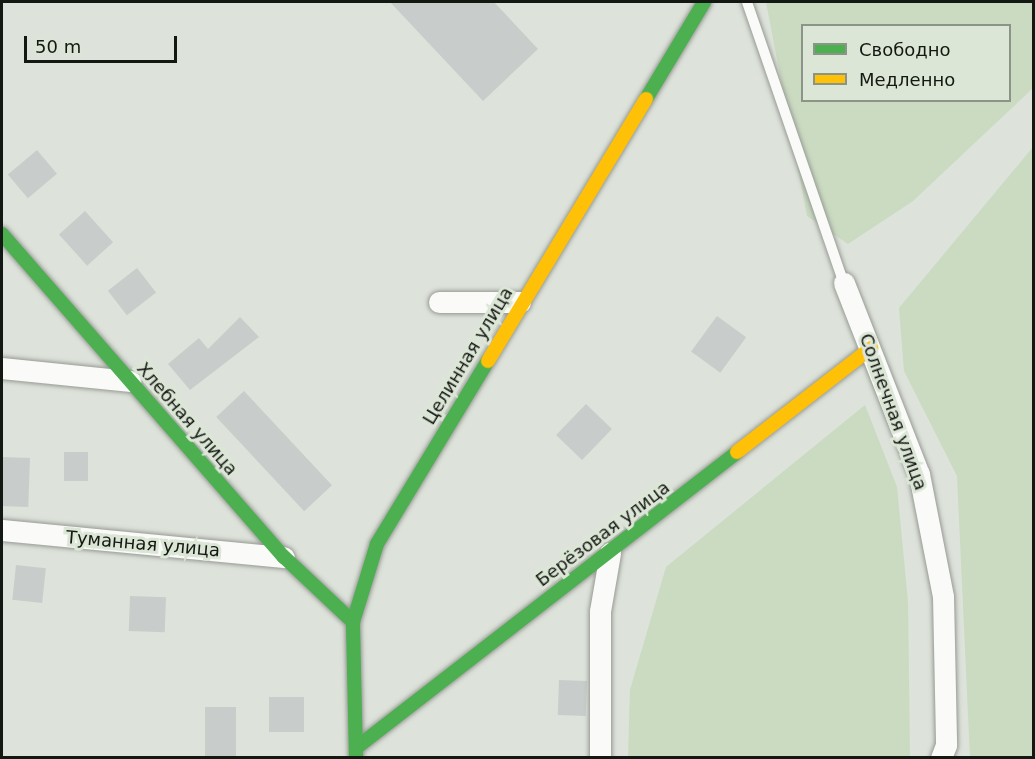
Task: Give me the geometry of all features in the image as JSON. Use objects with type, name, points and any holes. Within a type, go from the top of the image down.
[{"type":"street","name":"Целинная улица","points":[[356,753],[353,622],[376,544],[520,302],[704,2]]},
{"type":"street","name":"Хлебная улица","points":[[2,234],[284,557],[353,622]]},
{"type":"street","name":"Солнечная улица","points":[[844,283],[919,474],[943,596],[947,753]]},
{"type":"street","points":[[439,303],[520,302]]},
{"type":"street","name":"Берёзовая улица","points":[[356,753],[871,348]]},
{"type":"street","points":[[2,368],[130,381]]},
{"type":"street","name":"Туманная улица","points":[[2,530],[284,557]]},
{"type":"street","points":[[600,758],[600,611],[610,553]]},
{"type":"lane","points":[[747,2],[844,283]]},
{"type":"green space","points":[[766,2],[1033,2],[1033,88],[913,201],[848,244],[807,216]]},
{"type":"green space","points":[[1033,147],[1033,757],[970,757],[957,476],[904,371],[899,308]]},
{"type":"green space","points":[[865,405],[897,487],[908,602],[910,757],[628,757],[630,690],[666,567]]},
{"type":"building","points":[[390,2],[494,2],[538,49],[483,101]]},
{"type":"building","points":[[37,150],[57,174],[28,198],[8,174]]},
{"type":"building","points":[[85,211],[113,242],[87,266],[59,234]]},
{"type":"building","points":[[137,268],[156,292],[127,315],[108,291]]},
{"type":"building","points":[[717,316],[746,337],[720,373],[691,352]]},
{"type":"building","points":[[240,317],[259,337],[190,390],[168,364],[199,338],[208,349]]},
{"type":"building","points":[[244,391],[332,485],[304,511],[216,417]]},
{"type":"building","points":[[586,404],[612,429],[582,460],[556,435]]},
{"type":"building","points":[[64,452],[88,452],[88,481],[64,481]]},
{"type":"building","points":[[2,457],[30,458],[28,507],[2,506]]},
{"type":"building","points":[[16,565],[46,568],[42,603],[12,600]]},
{"type":"building","points":[[130,596],[166,597],[165,632],[129,631]]},
{"type":"building","points":[[559,680],[587,681],[586,716],[558,715]]},
{"type":"building","points":[[269,697],[304,697],[304,732],[269,732]]},
{"type":"building","points":[[205,707],[236,707],[236,758],[205,758]]},
{"type":"traffic: fast","points":[[646,99],[704,2]]},
{"type":"traffic: fast","points":[[2,234],[284,557],[353,622]]},
{"type":"traffic: fast","points":[[356,758],[353,622],[377,544],[488,361]]},
{"type":"traffic: fast","points":[[356,748],[737,452]]},
{"type":"traffic: slow","points":[[488,361],[646,99]]},
{"type":"traffic: slow","points":[[737,452],[871,348]]}]
